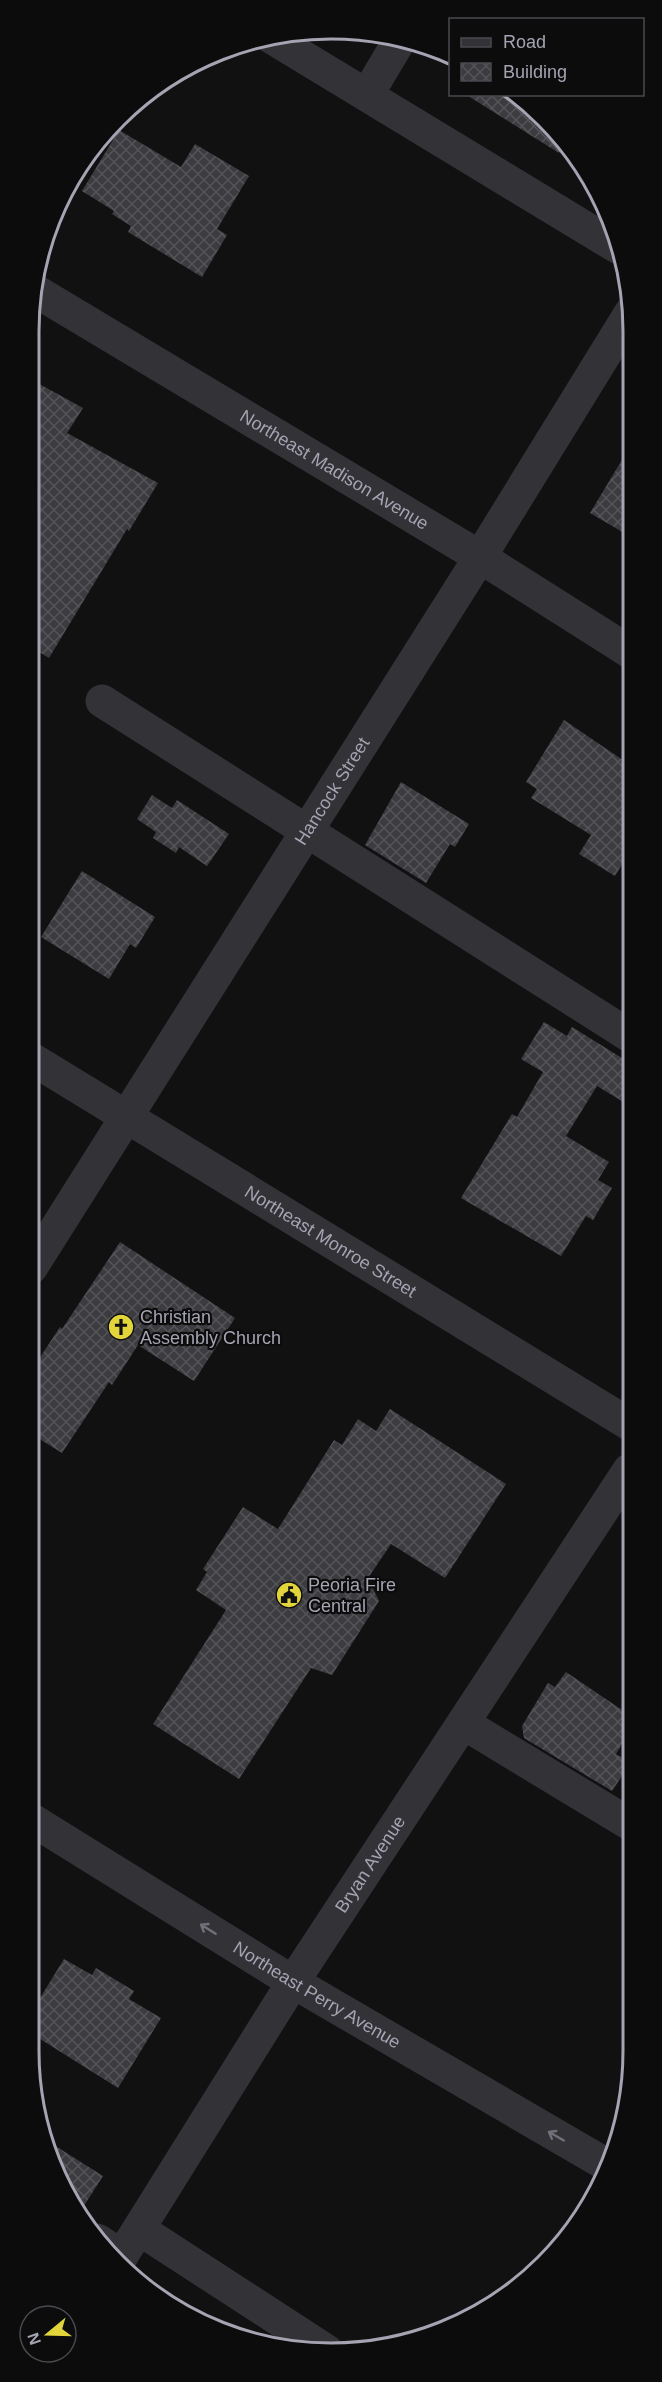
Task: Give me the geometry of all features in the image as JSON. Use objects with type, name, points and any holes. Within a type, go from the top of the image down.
[{"type":"street","points":[[281,44],[610,242]]},
{"type":"street","points":[[367,95],[396,47]]},
{"type":"street","name":"Northeast Madison Avenue","points":[[41,294],[480,557],[623,648]]},
{"type":"street","name":"Hancock Street","points":[[39,1255],[480,557],[623,325]]},
{"type":"street","points":[[102,701],[623,1032]]},
{"type":"street","name":"Northeast Monroe Street","points":[[39,1063],[623,1420]]},
{"type":"street","name":"Bryan Avenue","points":[[119,2247],[623,1479]]},
{"type":"street","points":[[463,1723],[623,1820]]},
{"type":"street","name":"Northeast Perry Avenue","points":[[39,1824],[293,1982],[601,2162]]},
{"type":"street","points":[[119,2247],[309,2342]]},
{"type":"building","points":[[468,96],[505,96],[524,111],[551,138],[561,150],[559,153]]},
{"type":"building","points":[[119,130],[181,167],[195,144],[249,176],[217,229],[227,235],[202,277],[128,232],[131,226],[112,214],[114,211],[82,191]]},
{"type":"building","points":[[39,384],[83,408],[67,433],[158,483],[129,531],[127,529],[49,658],[39,652]]},
{"type":"building","points":[[623,458],[623,532],[590,513]]},
{"type":"building","points":[[564,720],[623,760],[623,863],[615,876],[579,854],[591,835],[531,798],[537,789],[526,782]]},
{"type":"building","points":[[401,782],[469,824],[455,847],[450,844],[426,883],[365,845]]},
{"type":"building","points":[[152,795],[172,808],[177,800],[229,834],[207,866],[179,847],[176,853],[153,838],[156,832],[137,819]]},
{"type":"building","points":[[82,871],[155,917],[136,948],[130,944],[109,979],[41,937]]},
{"type":"building","points":[[544,1022],[567,1036],[572,1027],[623,1059],[623,1102],[597,1086],[566,1136],[609,1162],[598,1180],[612,1188],[593,1220],[586,1216],[561,1256],[461,1198],[512,1114],[517,1117],[543,1072],[521,1059]]},
{"type":"building","points":[[120,1242],[235,1318],[194,1381],[138,1345],[112,1385],[109,1382],[62,1453],[39,1439],[39,1359],[60,1327],[62,1329]]},
{"type":"building","name":"Peoria Fire Central","points":[[390,1409],[506,1484],[445,1578],[391,1544],[368,1578],[379,1601],[332,1675],[311,1668],[239,1779],[153,1724],[226,1610],[196,1590],[207,1572],[203,1569],[243,1507],[278,1529],[334,1440],[342,1445],[358,1419],[376,1431]]},
{"type":"building","points":[[566,1672],[623,1711],[623,1742],[616,1754],[623,1758],[623,1774],[612,1791],[524,1738],[522,1726],[548,1683],[555,1687]]},
{"type":"building","points":[[64,1959],[92,1975],[96,1968],[134,1991],[129,1999],[161,2018],[118,2088],[39,2038],[39,2000]]},
{"type":"building","points":[[54,2145],[103,2176],[84,2206],[69,2180]]},
{"type":"place","name":"Christian Assembly Church","points":[[121,1327]]},
{"type":"place","name":"Peoria Fire Central","points":[[289,1595]]}]
